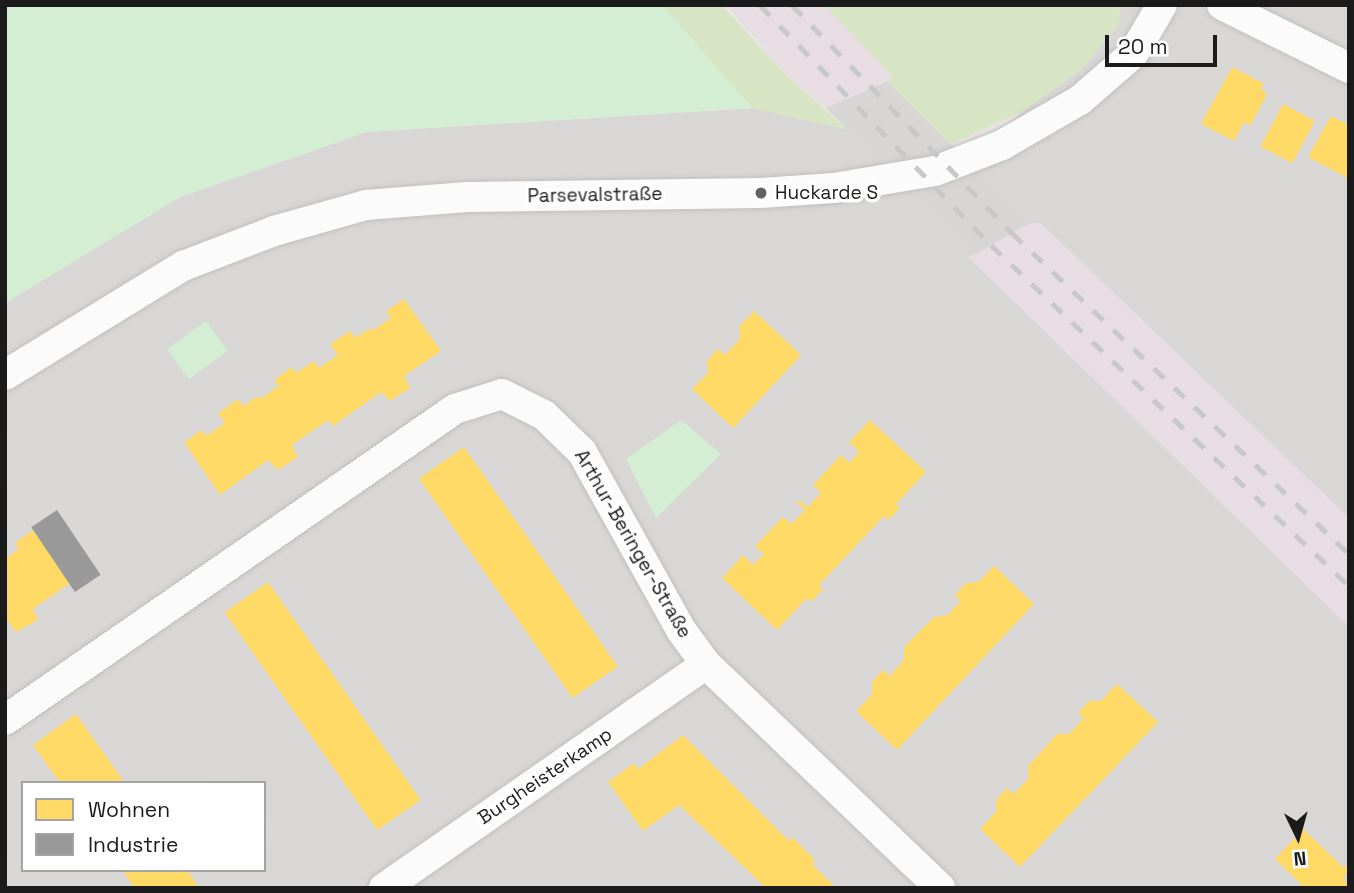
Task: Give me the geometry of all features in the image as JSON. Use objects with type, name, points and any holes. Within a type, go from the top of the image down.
[{"type":"street","name":"Parsevalstraße","points":[[5,375],[183,266],[274,232],[366,205],[467,197],[761,193],[894,180],[947,167],[1002,145],[1080,100],[1133,54],[1162,5]]},
{"type":"street","points":[[1222,5],[1349,68]]},
{"type":"street","name":"Arthur-Beringer-Straße","points":[[5,720],[455,409],[502,394],[544,415],[582,452],[681,629],[706,664],[940,888]]},
{"type":"street","name":"Burgheisterkamp","points":[[384,888],[706,664]]},
{"type":"shaded area","points":[[726,5],[824,5],[893,77],[826,108],[786,75]]},
{"type":"shaded area","points":[[1120,5],[1349,5],[1349,888],[5,888],[5,303],[180,197],[366,132],[752,108],[975,156],[1021,112],[1082,69],[1119,24]]},
{"type":"shaded area","points":[[1030,223],[1041,223],[1349,518],[1349,627],[968,257]]},
{"type":"shaded area","points":[[634,330],[689,400],[619,445],[563,374]]},
{"type":"shaded area","points":[[143,348],[176,396],[154,413],[226,519],[174,554],[65,396]]},
{"type":"shaded area","points":[[59,400],[165,554],[112,590],[57,509],[34,525],[5,483],[5,436]]},
{"type":"shaded area","points":[[405,554],[478,655],[457,671],[478,701],[426,738],[331,607]]},
{"type":"shaded area","points":[[189,701],[244,781],[211,781],[166,717]]},
{"type":"shaded area","points":[[1224,723],[1290,784],[1195,888],[1071,888]]},
{"type":"shaded area","points":[[266,813],[283,837],[266,849]]},
{"type":"shaded area","points":[[5,854],[29,888],[5,888]]},
{"type":"green space","points":[[5,5],[662,5],[752,108],[366,132],[180,197],[5,303]]},
{"type":"green space","points":[[662,5],[722,5],[786,75],[848,130],[752,108]]},
{"type":"green space","points":[[824,5],[1120,5],[1119,24],[1082,69],[1021,112],[951,144],[887,81],[893,77]]},
{"type":"green space","points":[[206,321],[228,351],[189,379],[167,349]]},
{"type":"green space","points":[[681,420],[721,454],[656,518],[626,459]]},
{"type":"pier","points":[[887,81],[1030,223],[973,255],[826,108]]},
{"type":"building: Wohnen","points":[[1232,67],[1264,84],[1261,90],[1267,94],[1250,126],[1244,122],[1234,141],[1201,124]]},
{"type":"building: Wohnen","points":[[1283,104],[1315,121],[1292,163],[1260,146]]},
{"type":"building: Wohnen","points":[[1331,116],[1349,125],[1349,179],[1308,157]]},
{"type":"building: Wohnen","points":[[404,299],[441,351],[404,376],[410,388],[390,401],[381,392],[333,426],[328,420],[292,445],[298,457],[278,470],[268,460],[220,495],[184,442],[202,430],[206,436],[225,423],[218,413],[238,399],[243,406],[258,396],[260,399],[279,386],[274,380],[292,367],[296,373],[314,361],[319,368],[338,355],[330,344],[350,331],[355,338],[370,328],[372,331],[391,318],[386,311]]},
{"type":"building: Wohnen","points":[[754,311],[801,355],[733,428],[692,389],[708,373],[707,361],[718,349],[725,355],[740,339],[739,327]]},
{"type":"building: Wohnen","points":[[870,420],[926,472],[896,504],[900,508],[888,520],[884,516],[819,585],[823,589],[811,602],[807,598],[777,630],[722,578],[743,555],[753,565],[764,554],[755,546],[783,517],[791,524],[805,510],[797,502],[799,500],[808,507],[821,493],[813,485],[841,455],[849,463],[859,452],[849,442]]},
{"type":"building: Wohnen","points":[[464,447],[618,667],[573,698],[419,479]]},
{"type":"building: Wohnen","points":[[33,530],[70,583],[33,609],[38,620],[16,632],[5,617],[5,559],[19,549],[15,543]]},
{"type":"building: Wohnen","points":[[994,566],[1034,604],[897,750],[856,711],[872,694],[872,682],[883,670],[890,676],[904,660],[904,648],[919,632],[934,617],[946,616],[961,601],[955,595],[966,583],[978,582]]},
{"type":"building: Wohnen","points":[[268,582],[421,800],[377,830],[225,612]]},
{"type":"building: Wohnen","points":[[1117,684],[1158,722],[1020,867],[980,829],[996,812],[996,800],[1007,788],[1013,794],[1028,779],[1028,766],[1057,734],[1069,734],[1084,718],[1078,713],[1089,701],[1101,701]]},
{"type":"building: Wohnen","points":[[76,714],[124,781],[59,781],[33,745]]},
{"type":"building: Wohnen","points":[[683,735],[789,841],[792,837],[815,860],[812,864],[836,888],[766,888],[679,805],[643,831],[608,782],[634,763],[638,769]]},
{"type":"building: Wohnen","points":[[1303,829],[1343,867],[1349,864],[1344,879],[1349,888],[1305,888],[1275,859]]},
{"type":"building: Wohnen","points":[[123,872],[188,872],[199,888],[135,888]]},
{"type":"building: Industrie","points":[[57,510],[101,575],[75,592],[31,527]]},
{"type":"railway","points":[[760,5],[991,245],[1349,586]]},
{"type":"railway","points":[[792,5],[1012,233],[1349,554]]},
{"type":"place","name":"Huckarde S","points":[[761,193]]}]
